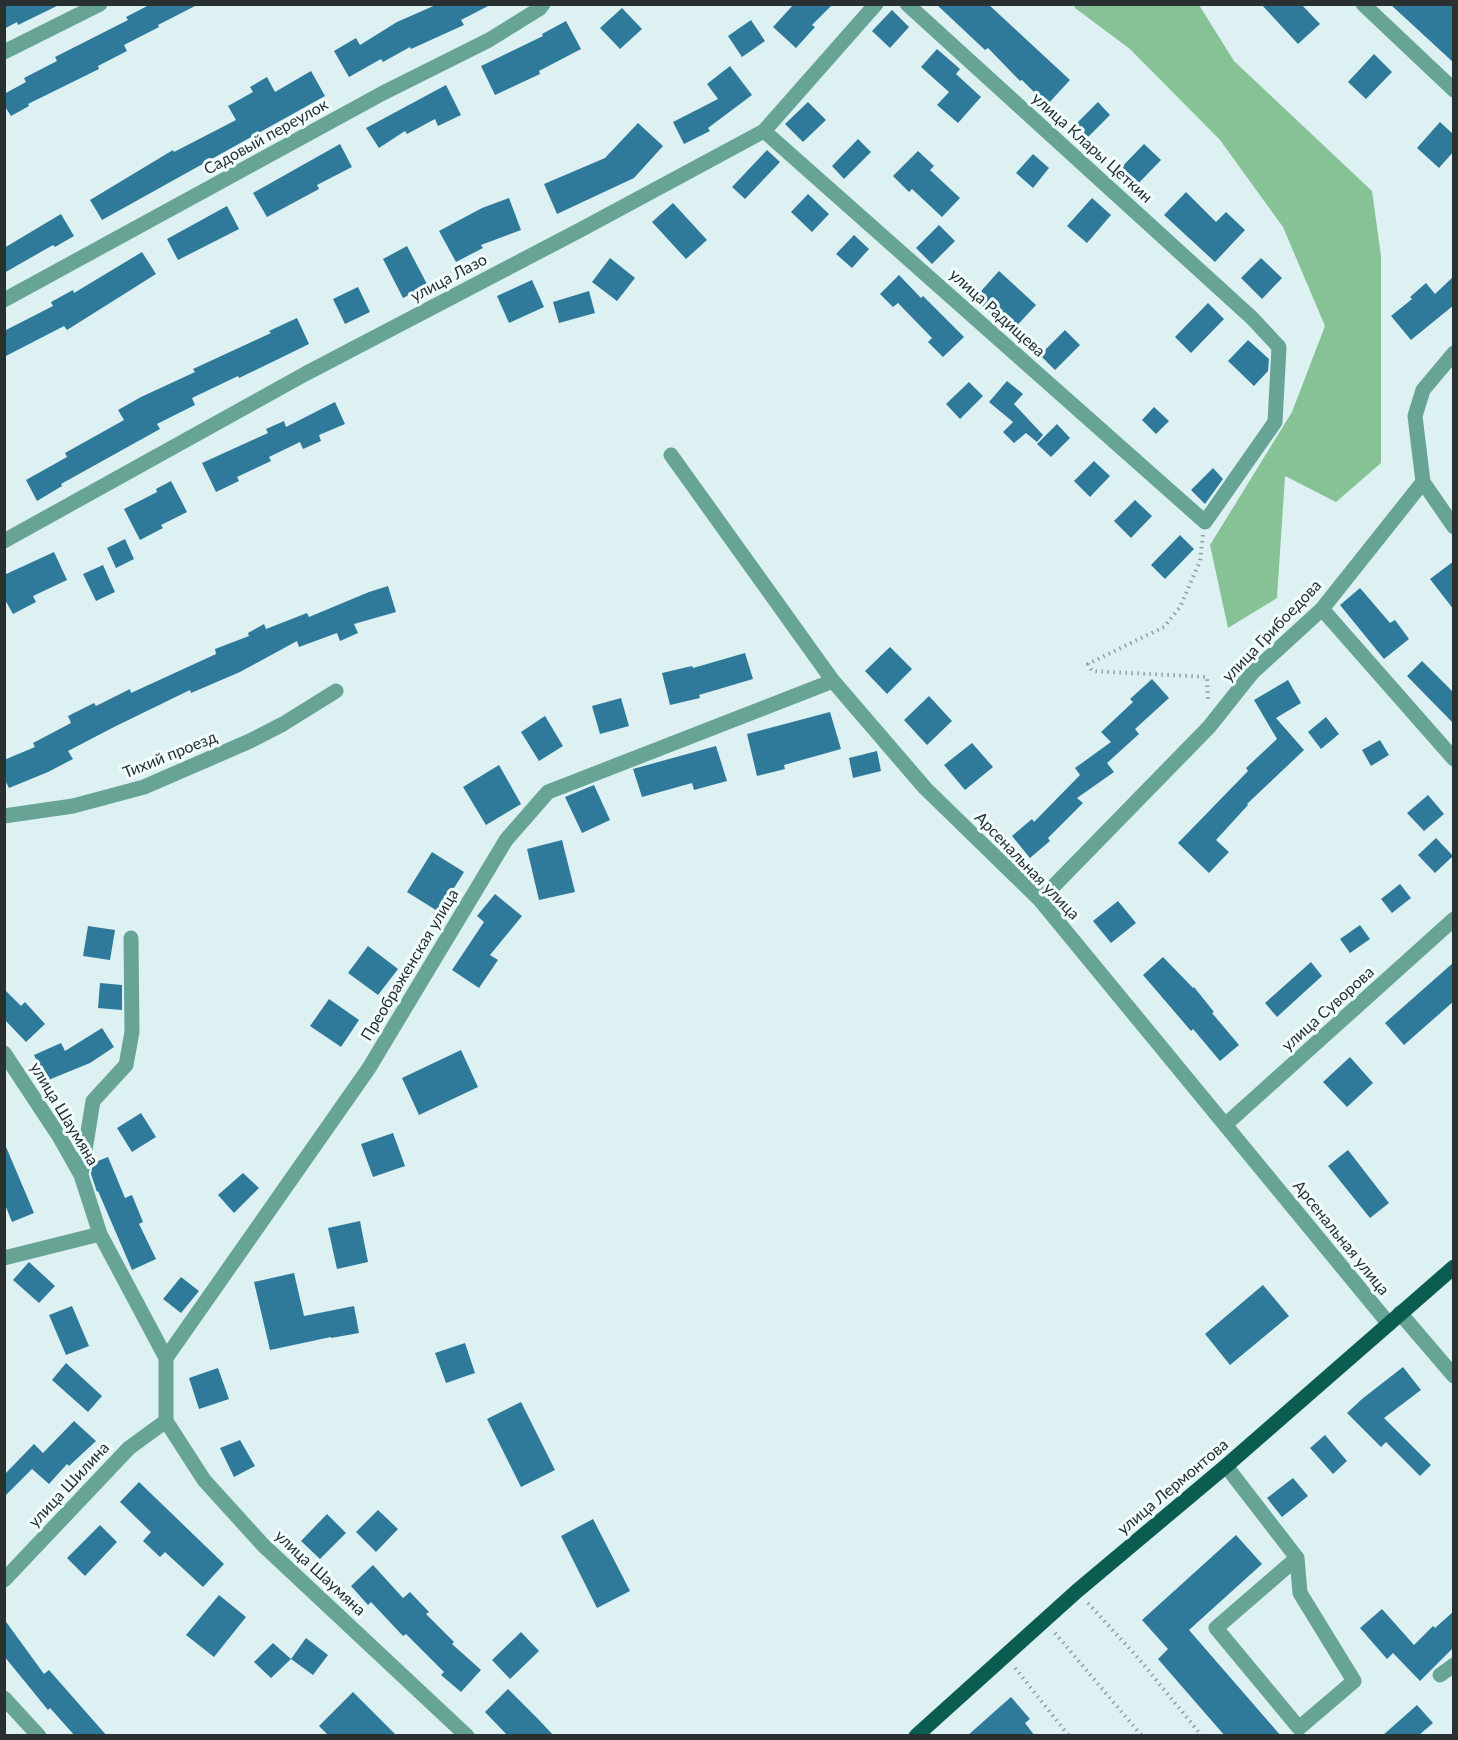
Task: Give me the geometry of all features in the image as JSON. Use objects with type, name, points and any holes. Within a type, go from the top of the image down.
[{"type":"main road","name":"улица Лермонтова","points":[[916,1736],[1077,1591],[1226,1466],[1454,1267]]},
{"type":"street","points":[[4,52],[100,4]]},
{"type":"street","name":"Садовый переулок","points":[[4,300],[383,93],[489,40],[539,9],[543,4]]},
{"type":"street","name":"улица Лазо","points":[[4,541],[305,374],[572,235],[765,131],[876,4]]},
{"type":"street","name":"улица Клары Цеткин","points":[[907,4],[1252,318],[1279,347],[1275,422],[1205,522]]},
{"type":"street","points":[[1363,4],[1454,90]]},
{"type":"street","name":"улица Радищева","points":[[765,131],[1205,522]]},
{"type":"street","points":[[1454,352],[1423,390],[1415,416],[1423,482],[1454,527]]},
{"type":"street","name":"Арсенальная улица","points":[[671,455],[833,681],[926,788],[1040,900],[1225,1125],[1394,1319],[1454,1376]]},
{"type":"street","name":"улица Грибоедова","points":[[1040,900],[1209,727],[1252,674],[1322,609],[1423,482]]},
{"type":"street","points":[[1322,609],[1454,759]]},
{"type":"street","name":"Преображенская улица","points":[[166,1358],[369,1068],[506,840],[548,792],[833,681]]},
{"type":"street","name":"Тихий проезд","points":[[4,816],[73,806],[144,787],[250,741],[284,724],[336,691]]},
{"type":"street","name":"улица Суворова","points":[[1225,1125],[1454,919]]},
{"type":"street","points":[[81,1175],[93,1101],[126,1065],[132,1032],[131,938]]},
{"type":"street","name":"улица Шаумяна","points":[[4,1053],[59,1136],[81,1175],[100,1234],[166,1358]]},
{"type":"street","points":[[4,1258],[100,1234]]},
{"type":"street","points":[[166,1358],[166,1421]]},
{"type":"street","name":"улица Шаумяна","points":[[166,1421],[204,1480],[263,1545],[467,1736]]},
{"type":"street","name":"улица Шилина","points":[[4,1580],[129,1448],[166,1421]]},
{"type":"street","points":[[1226,1466],[1297,1558],[1300,1593],[1354,1681],[1299,1728],[1216,1628],[1297,1558]]},
{"type":"street","points":[[1440,1675],[1454,1665]]},
{"type":"street","points":[[4,1698],[39,1736]]},
{"type":"path","points":[[1205,522],[1200,561],[1180,607],[1164,627],[1088,664],[1092,671],[1207,677]]},
{"type":"path","points":[[1077,1591],[1139,1659],[1202,1736]]},
{"type":"path","points":[[1044,1621],[1142,1736]]},
{"type":"path","points":[[1006,1655],[1069,1736]]},
{"type":"green space","points":[[1074,5],[1199,5],[1234,61],[1372,191],[1381,256],[1381,463],[1336,502],[1285,476],[1277,598],[1228,628],[1210,545],[1292,412],[1325,326],[1283,227],[1220,140],[1130,49]]},
{"type":"building","points":[[4,4],[61,4],[18,25],[17,22],[4,29]]},
{"type":"building","points":[[151,4],[199,4],[124,45],[127,51],[98,66],[99,69],[28,104],[29,106],[11,116],[4,105],[4,94],[26,82],[24,78],[57,61],[55,57],[128,20],[126,17]]},
{"type":"building","points":[[438,4],[492,4],[461,20],[464,25],[411,49],[410,47],[383,62],[381,59],[349,77],[334,51],[356,38],[360,45],[397,22]]},
{"type":"building","points":[[794,4],[833,4],[812,25],[815,27],[796,48],[773,27]]},
{"type":"building","points":[[936,4],[988,4],[1070,80],[1047,105],[988,48],[985,50]]},
{"type":"building","points":[[1261,4],[1301,4],[1320,24],[1298,44]]},
{"type":"building","points":[[1390,4],[1454,4],[1454,63]]},
{"type":"building","points":[[622,8],[642,29],[620,49],[600,28]]},
{"type":"building","points":[[892,10],[909,27],[890,48],[872,31]]},
{"type":"building","points":[[751,20],[765,41],[742,57],[728,36]]},
{"type":"building","points":[[566,21],[581,49],[539,71],[540,74],[495,95],[481,66],[543,36],[542,34]]},
{"type":"building","points":[[937,49],[960,69],[956,74],[981,97],[958,123],[937,105],[949,92],[921,67]]},
{"type":"building","points":[[1374,54],[1392,72],[1366,99],[1348,82]]},
{"type":"building","points":[[730,66],[752,95],[708,128],[710,131],[684,144],[673,122],[718,99],[707,84]]},
{"type":"building","points":[[311,71],[325,96],[102,220],[90,200],[173,150],[174,152],[236,120],[228,106],[253,92],[250,87],[267,77],[275,92]]},
{"type":"building","points":[[446,85],[461,115],[438,126],[435,119],[407,134],[405,131],[379,148],[366,128]]},
{"type":"building","points":[[808,102],[826,120],[803,142],[785,124]]},
{"type":"building","points":[[1098,102],[1110,115],[1085,140],[1073,127]]},
{"type":"building","points":[[1440,122],[1454,135],[1454,151],[1439,168],[1417,148]]},
{"type":"building","points":[[638,123],[663,146],[634,178],[557,214],[544,184],[605,158]]},
{"type":"building","points":[[858,139],[871,152],[844,179],[832,166]]},
{"type":"building","points":[[340,144],[352,167],[317,185],[319,189],[267,217],[253,193]]},
{"type":"building","points":[[1144,144],[1161,160],[1134,188],[1117,172]]},
{"type":"building","points":[[767,150],[780,162],[745,199],[732,187]]},
{"type":"building","points":[[918,151],[934,166],[930,170],[960,198],[942,217],[912,189],[909,192],[893,176]]},
{"type":"building","points":[[1033,154],[1049,168],[1033,188],[1016,173]]},
{"type":"building","points":[[1186,192],[1216,222],[1226,212],[1245,230],[1215,262],[1164,215]]},
{"type":"building","points":[[808,194],[829,214],[812,232],[791,212]]},
{"type":"building","points":[[509,198],[521,230],[481,245],[483,248],[456,262],[439,231],[482,208]]},
{"type":"building","points":[[1092,198],[1111,215],[1087,243],[1067,226]]},
{"type":"building","points":[[673,203],[707,240],[686,259],[652,222]]},
{"type":"building","points":[[227,206],[239,229],[178,260],[167,239]]},
{"type":"building","points":[[61,214],[74,236],[55,247],[53,245],[4,273],[4,248]]},
{"type":"building","points":[[939,225],[955,241],[932,264],[916,248]]},
{"type":"building","points":[[854,235],[869,249],[852,268],[836,254]]},
{"type":"building","points":[[407,246],[428,286],[403,298],[383,259]]},
{"type":"building","points":[[142,252],[156,274],[67,330],[64,326],[4,357],[4,331],[53,306],[51,302],[73,290],[74,293]]},
{"type":"building","points":[[610,258],[635,278],[617,301],[592,282]]},
{"type":"building","points":[[1261,258],[1282,278],[1262,299],[1241,278]]},
{"type":"building","points":[[999,271],[1036,305],[1011,332],[974,299]]},
{"type":"building","points":[[899,275],[964,337],[943,357],[928,342],[932,338],[898,303],[893,307],[880,294]]},
{"type":"building","points":[[1454,276],[1454,305],[1411,340],[1391,316],[1412,299],[1410,297],[1426,283],[1435,294]]},
{"type":"building","points":[[532,280],[544,307],[509,323],[497,296]]},
{"type":"building","points":[[358,287],[370,312],[345,324],[333,299]]},
{"type":"building","points":[[589,291],[595,313],[559,323],[553,302]]},
{"type":"building","points":[[1208,303],[1224,319],[1191,353],[1175,337]]},
{"type":"building","points":[[297,318],[309,344],[192,398],[195,405],[157,424],[160,429],[61,484],[62,486],[37,501],[26,480],[67,457],[65,453],[124,420],[118,410],[195,372],[193,369],[271,333],[269,331]]},
{"type":"building","points":[[1065,330],[1080,345],[1055,370],[1040,355]]},
{"type":"building","points":[[1248,340],[1269,359],[1268,371],[1254,386],[1228,361]]},
{"type":"building","points":[[1007,381],[1023,394],[1014,404],[1043,435],[1037,442],[1026,433],[1014,443],[1003,432],[1013,422],[989,402]]},
{"type":"building","points":[[969,382],[983,396],[960,419],[946,404]]},
{"type":"building","points":[[335,402],[345,424],[319,435],[321,441],[303,449],[300,442],[269,457],[271,461],[237,477],[239,481],[216,492],[202,463],[268,433],[266,429],[284,421],[286,427]]},
{"type":"building","points":[[1154,407],[1169,421],[1156,434],[1142,420]]},
{"type":"building","points":[[1057,424],[1070,438],[1051,457],[1037,444]]},
{"type":"building","points":[[1094,461],[1110,476],[1090,497],[1074,481]]},
{"type":"building","points":[[1213,468],[1223,479],[1205,504],[1191,490]]},
{"type":"building","points":[[171,481],[187,512],[161,525],[163,528],[140,540],[124,509],[157,492],[156,489]]},
{"type":"building","points":[[1135,500],[1152,516],[1131,538],[1114,521]]},
{"type":"building","points":[[1180,535],[1194,549],[1165,579],[1151,565]]},
{"type":"building","points":[[125,539],[134,559],[116,568],[107,548]]},
{"type":"building","points":[[54,552],[67,580],[33,596],[36,602],[13,614],[4,598],[4,575]]},
{"type":"building","points":[[1454,561],[1454,610],[1430,579]]},
{"type":"building","points":[[103,565],[115,592],[96,601],[83,574]]},
{"type":"building","points":[[388,586],[396,612],[354,624],[358,633],[340,641],[337,633],[299,647],[297,641],[240,672],[191,693],[190,690],[116,726],[68,751],[73,759],[9,788],[4,778],[4,760],[35,747],[33,743],[71,723],[68,716],[94,703],[96,706],[130,689],[131,693],[216,654],[215,649],[249,636],[248,633],[264,624],[266,629],[307,613],[309,617]]},
{"type":"building","points":[[1360,588],[1390,623],[1395,620],[1409,639],[1384,659],[1340,605]]},
{"type":"building","points":[[890,647],[912,669],[887,694],[865,671]]},
{"type":"building","points":[[745,653],[753,679],[699,695],[700,698],[670,705],[662,673],[692,666],[693,668]]},
{"type":"building","points":[[1422,661],[1454,693],[1454,724],[1407,676]]},
{"type":"building","points":[[1152,679],[1169,698],[1135,729],[1139,734],[1107,763],[1114,772],[1077,798],[1083,803],[1048,838],[1050,841],[1030,858],[1012,836],[1032,819],[1034,822],[1080,775],[1075,768],[1111,742],[1101,732],[1133,702],[1130,699]]},
{"type":"building","points":[[1288,680],[1301,703],[1276,718],[1304,750],[1247,804],[1216,840],[1229,852],[1209,873],[1178,843],[1248,771],[1246,768],[1277,739],[1254,700]]},
{"type":"building","points":[[929,696],[952,721],[927,745],[904,720]]},
{"type":"building","points":[[621,698],[629,726],[600,734],[592,706]]},
{"type":"building","points":[[830,712],[841,749],[784,765],[785,769],[757,776],[747,734]]},
{"type":"building","points":[[545,716],[563,746],[539,761],[521,732]]},
{"type":"building","points":[[1326,717],[1339,734],[1321,749],[1308,732]]},
{"type":"building","points":[[1380,740],[1389,755],[1371,766],[1362,750]]},
{"type":"building","points":[[972,743],[993,767],[965,790],[944,765]]},
{"type":"building","points":[[716,746],[727,781],[694,790],[692,783],[642,797],[633,769]]},
{"type":"building","points":[[877,751],[881,771],[853,778],[849,758]]},
{"type":"building","points":[[499,765],[521,804],[486,825],[463,787]]},
{"type":"building","points":[[594,785],[610,820],[582,833],[565,797]]},
{"type":"building","points":[[1428,795],[1444,814],[1424,831],[1407,813]]},
{"type":"building","points":[[1436,838],[1453,856],[1435,873],[1418,855]]},
{"type":"building","points":[[562,840],[575,892],[539,900],[527,849]]},
{"type":"building","points":[[432,852],[464,872],[439,912],[407,892]]},
{"type":"building","points":[[1400,884],[1411,898],[1392,913],[1381,899]]},
{"type":"building","points":[[495,894],[522,916],[490,955],[498,960],[479,988],[452,970],[484,922],[477,916]]},
{"type":"building","points":[[1118,901],[1136,923],[1111,943],[1093,921]]},
{"type":"building","points":[[1360,925],[1370,939],[1350,953],[1340,939]]},
{"type":"building","points":[[88,926],[115,930],[110,960],[83,956]]},
{"type":"building","points":[[368,946],[398,969],[378,995],[348,973]]},
{"type":"building","points":[[1163,957],[1194,987],[1239,1045],[1220,1061],[1143,975]]},
{"type":"building","points":[[1311,962],[1322,976],[1277,1017],[1265,1003]]},
{"type":"building","points":[[1454,962],[1454,1001],[1404,1045],[1385,1023]]},
{"type":"building","points":[[100,983],[122,985],[122,1010],[98,1008]]},
{"type":"building","points":[[4,989],[21,1006],[25,1002],[45,1024],[26,1042],[4,1019]]},
{"type":"building","points":[[329,999],[359,1020],[341,1047],[310,1026]]},
{"type":"building","points":[[102,1028],[114,1047],[90,1063],[46,1081],[34,1055],[61,1043],[65,1051]]},
{"type":"building","points":[[461,1050],[478,1087],[419,1115],[402,1078]]},
{"type":"building","points":[[1350,1057],[1373,1083],[1347,1107],[1323,1082]]},
{"type":"building","points":[[141,1113],[156,1137],[132,1152],[117,1128]]},
{"type":"building","points":[[393,1133],[405,1166],[373,1177],[361,1144]]},
{"type":"building","points":[[4,1142],[34,1213],[12,1222],[4,1202]]},
{"type":"building","points":[[1348,1150],[1389,1203],[1370,1218],[1328,1166]]},
{"type":"building","points":[[108,1157],[125,1198],[132,1195],[143,1222],[139,1224],[156,1259],[132,1270],[91,1174],[93,1163]]},
{"type":"building","points":[[243,1173],[259,1188],[234,1213],[218,1195]]},
{"type":"building","points":[[360,1221],[368,1262],[337,1269],[328,1228]]},
{"type":"building","points":[[29,1262],[55,1286],[39,1303],[13,1280]]},
{"type":"building","points":[[294,1273],[304,1316],[354,1306],[359,1333],[270,1350],[254,1282]]},
{"type":"building","points":[[181,1277],[199,1291],[181,1313],[163,1299]]},
{"type":"building","points":[[1263,1285],[1289,1316],[1230,1365],[1205,1334]]},
{"type":"building","points":[[72,1306],[89,1346],[66,1355],[49,1315]]},
{"type":"building","points":[[465,1343],[475,1373],[446,1383],[435,1353]]},
{"type":"building","points":[[66,1363],[102,1396],[88,1412],[52,1380]]},
{"type":"building","points":[[1403,1367],[1421,1390],[1384,1418],[1431,1465],[1420,1476],[1386,1442],[1381,1447],[1347,1413]]},
{"type":"building","points":[[218,1368],[229,1399],[199,1409],[189,1378]]},
{"type":"building","points":[[521,1402],[555,1470],[521,1487],[487,1419]]},
{"type":"building","points":[[74,1421],[96,1441],[69,1466],[67,1464],[49,1484],[32,1469],[4,1497],[4,1475],[34,1444],[43,1453]]},
{"type":"building","points":[[1325,1435],[1347,1461],[1333,1474],[1310,1448]]},
{"type":"building","points":[[240,1440],[255,1466],[234,1477],[220,1448]]},
{"type":"building","points":[[1293,1478],[1308,1496],[1282,1517],[1267,1498]]},
{"type":"building","points":[[139,1482],[224,1564],[203,1587],[165,1552],[160,1557],[143,1541],[151,1532],[120,1502]]},
{"type":"building","points":[[378,1510],[398,1529],[376,1552],[356,1532]]},
{"type":"building","points":[[327,1514],[346,1533],[320,1559],[301,1541]]},
{"type":"building","points":[[593,1519],[630,1591],[597,1608],[561,1536]]},
{"type":"building","points":[[100,1525],[117,1542],[85,1576],[67,1558]]},
{"type":"building","points":[[1236,1535],[1262,1564],[1189,1630],[1281,1736],[1225,1736],[1158,1659],[1168,1649],[1142,1620]]},
{"type":"building","points":[[373,1565],[403,1598],[410,1592],[429,1612],[426,1614],[454,1642],[452,1644],[481,1670],[461,1692],[441,1675],[444,1672],[406,1634],[403,1636],[371,1602],[368,1605],[351,1586]]},
{"type":"building","points":[[219,1595],[246,1617],[214,1657],[186,1635]]},
{"type":"building","points":[[1382,1609],[1414,1645],[1433,1626],[1435,1628],[1454,1611],[1454,1647],[1420,1681],[1393,1653],[1387,1659],[1360,1628]]},
{"type":"building","points":[[4,1619],[44,1674],[49,1670],[107,1736],[75,1736],[50,1708],[48,1710],[4,1656]]},
{"type":"building","points":[[521,1632],[539,1651],[510,1679],[492,1660]]},
{"type":"building","points":[[306,1638],[328,1655],[313,1675],[291,1659]]},
{"type":"building","points":[[273,1643],[291,1659],[271,1678],[254,1662]]},
{"type":"building","points":[[508,1689],[554,1736],[508,1736],[485,1712]]},
{"type":"building","points":[[353,1692],[397,1736],[329,1736],[319,1726]]},
{"type":"building","points":[[1011,1697],[1030,1719],[1025,1723],[1035,1736],[967,1736]]},
{"type":"building","points":[[1417,1705],[1433,1723],[1418,1736],[1382,1736]]}]
